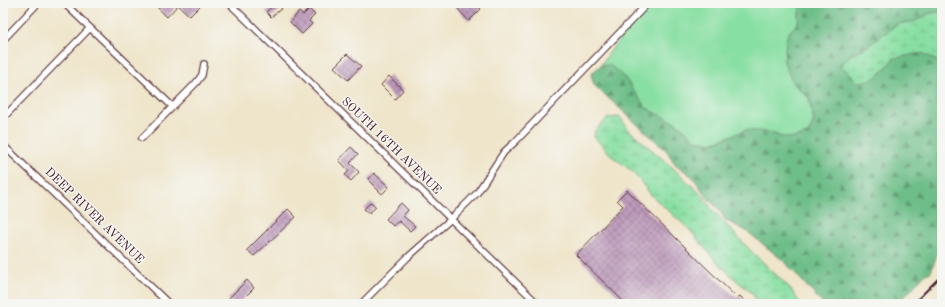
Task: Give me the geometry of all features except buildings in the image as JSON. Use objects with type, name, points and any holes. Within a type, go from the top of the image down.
[{"type":"street","points":[[3,40],[38,3]]},
{"type":"street","points":[[64,3],[173,107]]},
{"type":"street","name":"SOUTH 16TH AVENUE","points":[[229,3],[538,304]]},
{"type":"street","points":[[362,304],[407,258],[451,220],[477,193],[504,152],[648,3]]},
{"type":"street","points":[[3,118],[90,28]]},
{"type":"street","points":[[142,138],[196,83],[202,75],[204,64]]},
{"type":"street","name":"DEEP RIVER AVENUE","points":[[3,144],[169,304]]},
{"type":"green space","points":[[653,3],[802,3],[798,23],[790,31],[792,82],[809,98],[814,121],[808,134],[794,138],[781,137],[769,132],[727,137],[712,143],[695,140],[678,124],[646,108],[610,65],[600,66],[620,38]]},
{"type":"green space","points":[[802,3],[942,3],[942,12],[931,13],[913,22],[897,24],[865,48],[852,54],[881,74],[894,58],[923,53],[939,62],[942,66],[942,251],[936,257],[931,272],[925,274],[898,304],[823,304],[785,262],[748,232],[725,220],[719,209],[708,199],[693,177],[675,164],[667,151],[594,85],[591,74],[600,66],[610,65],[625,78],[646,108],[678,124],[695,140],[712,143],[746,130],[769,132],[782,137],[794,138],[808,134],[814,121],[809,98],[792,82],[784,62],[786,39],[790,31],[798,23]]},
{"type":"green space","points":[[942,12],[942,66],[939,62],[923,53],[894,58],[878,76],[870,80],[856,82],[851,74],[840,65],[852,54],[865,48],[897,24],[913,22],[931,13]]},
{"type":"green space","points":[[620,117],[629,130],[703,196],[711,208],[749,249],[788,286],[801,304],[763,304],[755,298],[752,293],[715,260],[689,229],[652,196],[632,171],[613,157],[594,137],[595,130],[608,118]]},
{"type":"railway","points":[[913,304],[942,275]]}]
